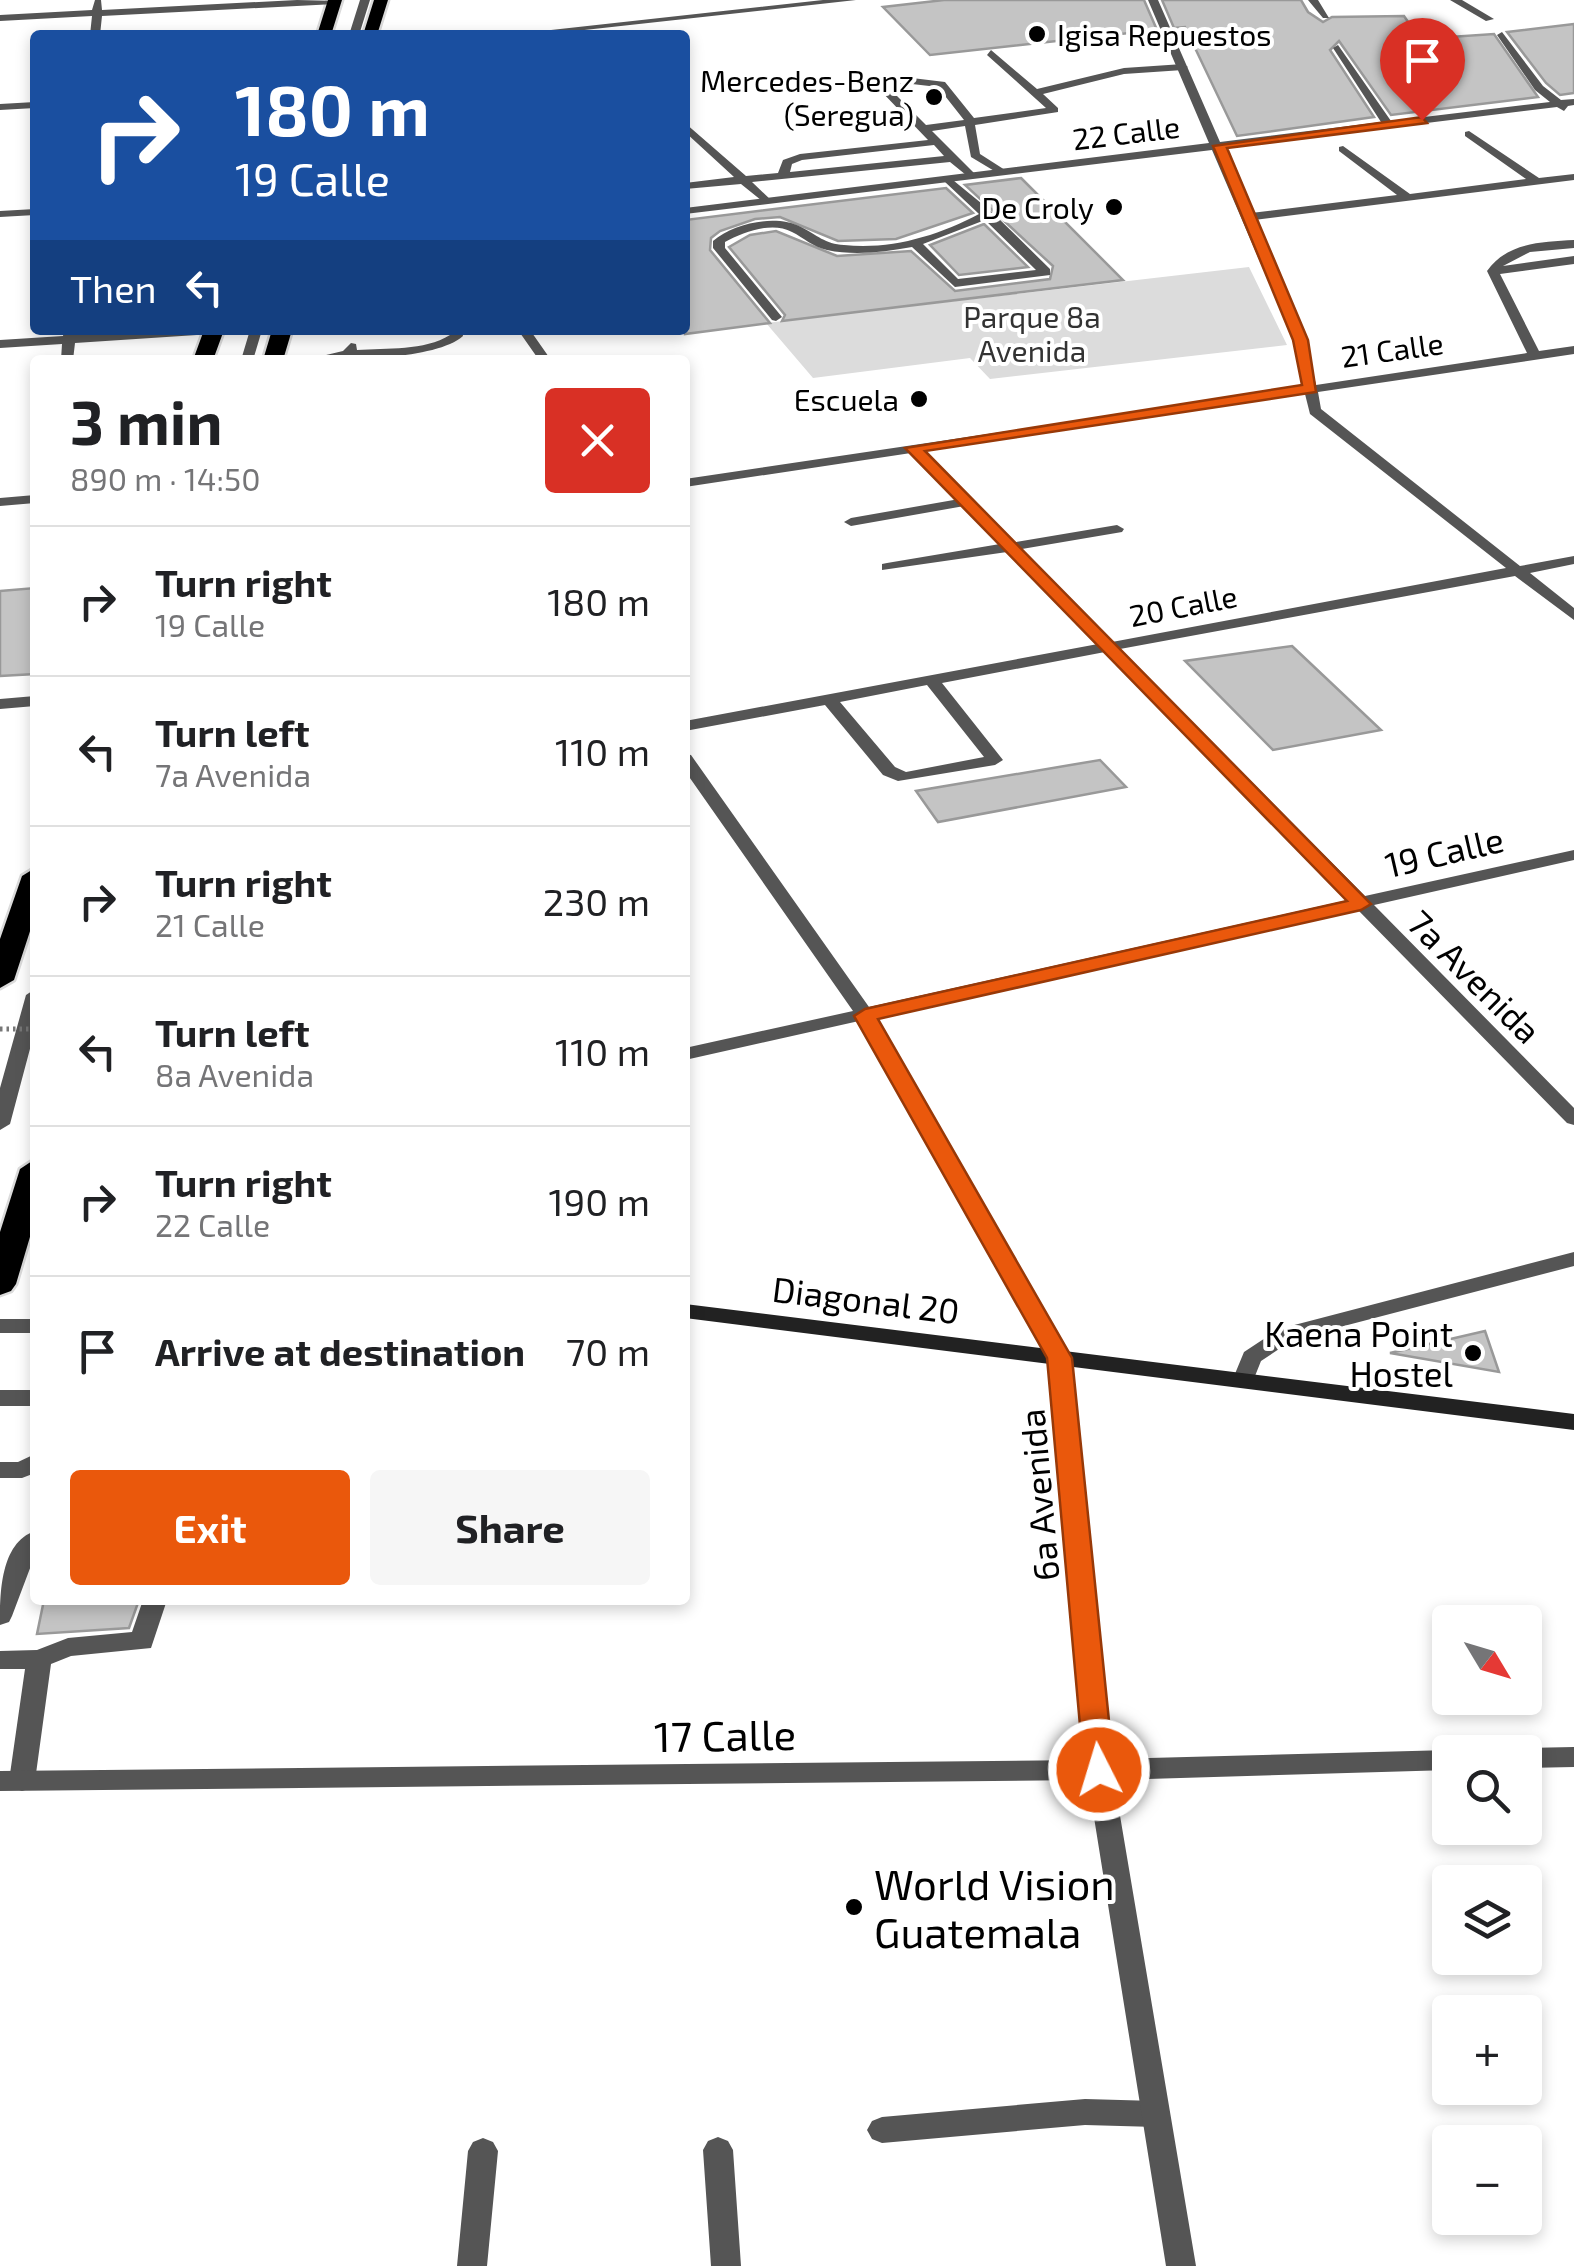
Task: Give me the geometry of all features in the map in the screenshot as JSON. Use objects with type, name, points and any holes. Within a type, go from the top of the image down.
[{"type":"highway","points":[[372,30],[381,0]]},
{"type":"highway","points":[[326,30],[335,1]]},
{"type":"highway","points":[[2,968],[30,890]]},
{"type":"highway","points":[[0,1284],[25,1235],[30,1203]]},
{"type":"street","points":[[95,30],[98,0]]},
{"type":"street","points":[[342,30],[351,0]]},
{"type":"street","points":[[356,30],[365,0]]},
{"type":"street","points":[[599,30],[852,0]]},
{"type":"street","points":[[1153,0],[1300,340],[1315,411],[1574,615]]},
{"type":"street","points":[[1313,0],[1326,16]]},
{"type":"street","points":[[1455,0],[1489,20]]},
{"type":"street","points":[[0,18],[335,1]]},
{"type":"street","points":[[1502,35],[1539,88],[1574,114]]},
{"type":"street","points":[[1338,48],[1388,124]]},
{"type":"street","points":[[922,129],[1054,110],[991,53]]},
{"type":"street","points":[[1034,93],[1124,71],[1183,67]]},
{"type":"street","points":[[971,176],[884,89],[912,81],[942,84],[970,123],[975,155],[1001,172]]},
{"type":"street","name":"22 Calle","points":[[690,210],[1574,102]]},
{"type":"street","points":[[0,107],[30,105]]},
{"type":"street","points":[[690,131],[741,180],[770,201],[791,225],[827,247],[914,242],[950,235],[988,214]]},
{"type":"street","points":[[1469,134],[1537,182]]},
{"type":"street","points":[[783,176],[786,162],[800,157],[936,142]]},
{"type":"street","points":[[1343,149],[1407,197]]},
{"type":"street","points":[[690,185],[953,158]]},
{"type":"street","points":[[1247,217],[1574,177]]},
{"type":"street","points":[[914,242],[955,283],[1046,272],[948,179]]},
{"type":"street","points":[[0,214],[30,212]]},
{"type":"street","points":[[776,318],[719,248],[719,241],[738,231],[791,225]]},
{"type":"street","points":[[1493,271],[1500,258],[1507,255],[1574,244]]},
{"type":"street","points":[[1493,271],[1574,260]]},
{"type":"street","points":[[1493,271],[1535,356]]},
{"type":"street","points":[[0,344],[70,335]]},
{"type":"street","points":[[332,355],[443,345],[457,335]]},
{"type":"street","name":"21 Calle","points":[[690,482],[1574,350]]},
{"type":"street","name":"7a Avenida","points":[[913,448],[1574,1119]]},
{"type":"street","points":[[0,502],[30,500]]},
{"type":"street","points":[[850,522],[964,502]]},
{"type":"street","points":[[887,568],[1118,530]]},
{"type":"street","name":"20 Calle","points":[[690,725],[1574,560]]},
{"type":"street","points":[[831,700],[889,771],[904,777],[996,760],[933,682]]},
{"type":"street","points":[[0,704],[30,701]]},
{"type":"street","name":"6a Avenida","points":[[690,766],[865,1016],[1060,1358],[1099,1770],[1181,2266]]},
{"type":"street","name":"19 Calle","points":[[690,1053],[1574,855]]},
{"type":"street","points":[[0,1124],[30,1013]]},
{"type":"street","points":[[1243,1381],[1252,1357],[1287,1334],[1574,1259]]},
{"type":"street","name":"Diagonal 20","points":[[690,1312],[1574,1422]]},
{"type":"street","points":[[0,1326],[30,1326]]},
{"type":"street","points":[[0,1398],[30,1398]]},
{"type":"street","points":[[0,1470],[22,1470],[30,1465]]},
{"type":"street","points":[[0,1616],[20,1556],[30,1545]]},
{"type":"street","points":[[0,1660],[39,1659],[68,1647],[142,1641],[153,1605]]},
{"type":"street","points":[[11,1781],[39,1659]]},
{"type":"street","points":[[1542,1758],[1574,1757]]},
{"type":"street","name":"17 Calle","points":[[11,1781],[1099,1770],[1432,1761]]},
{"type":"street","points":[[882,2130],[1084,2112],[1156,2114]]},
{"type":"street","points":[[718,2150],[726,2266]]},
{"type":"street","points":[[472,2266],[483,2152]]},
{"type":"path","points":[[0,1030],[30,1029]]},
{"type":"green space","name":"Parque 8a Avenida","points":[[1249,267],[1287,345],[990,379],[970,358],[813,378],[766,323]]},
{"type":"building","points":[[944,0],[1144,0],[1157,30],[930,55],[883,7]]},
{"type":"building","points":[[1162,0],[1301,0],[1308,12],[1323,22],[1332,17],[1404,16],[1420,39],[1494,34],[1538,97],[1391,115],[1339,41],[1330,50],[1374,117],[1237,136],[1185,27],[1174,28]]},
{"type":"building","points":[[1574,24],[1574,93],[1560,95],[1507,32]]},
{"type":"building","points":[[1021,178],[1123,280],[782,321],[785,315],[729,247],[750,235],[776,231],[837,256],[911,251],[955,291],[1050,279],[1053,266],[965,185]]},
{"type":"building","points":[[946,188],[973,213],[896,239],[838,241],[780,217],[755,219],[720,231],[711,238],[710,250],[770,323],[690,333],[690,219]]},
{"type":"building","points":[[984,224],[1028,267],[959,275],[930,245]]},
{"type":"building","points":[[30,588],[30,674],[0,676],[0,591]]},
{"type":"building","points":[[1292,646],[1381,730],[1273,750],[1185,661]]},
{"type":"building","points":[[1100,760],[1126,787],[938,822],[916,791]]},
{"type":"building","points":[[1485,1331],[1499,1372],[1390,1353]]},
{"type":"building","points":[[43,1605],[137,1605],[129,1628],[37,1634]]},
{"type":"place","name":"Igisa Repuestos","points":[[1037,34]]},
{"type":"place","name":"Mercedes-Benz (Seregua)","points":[[934,97]]},
{"type":"place","name":"De Croly","points":[[1114,207]]},
{"type":"place","name":"Escuela","points":[[919,399]]},
{"type":"place","name":"Kaena Point Hostel","points":[[1473,1353]]},
{"type":"place","name":"World Vision Guatemala","points":[[854,1907]]},
{"type":"route","points":[[1099,1770],[1060,1358],[865,1016],[1361,904],[913,448],[1310,388],[1300,340],[1219,146],[1422,120]]}]
